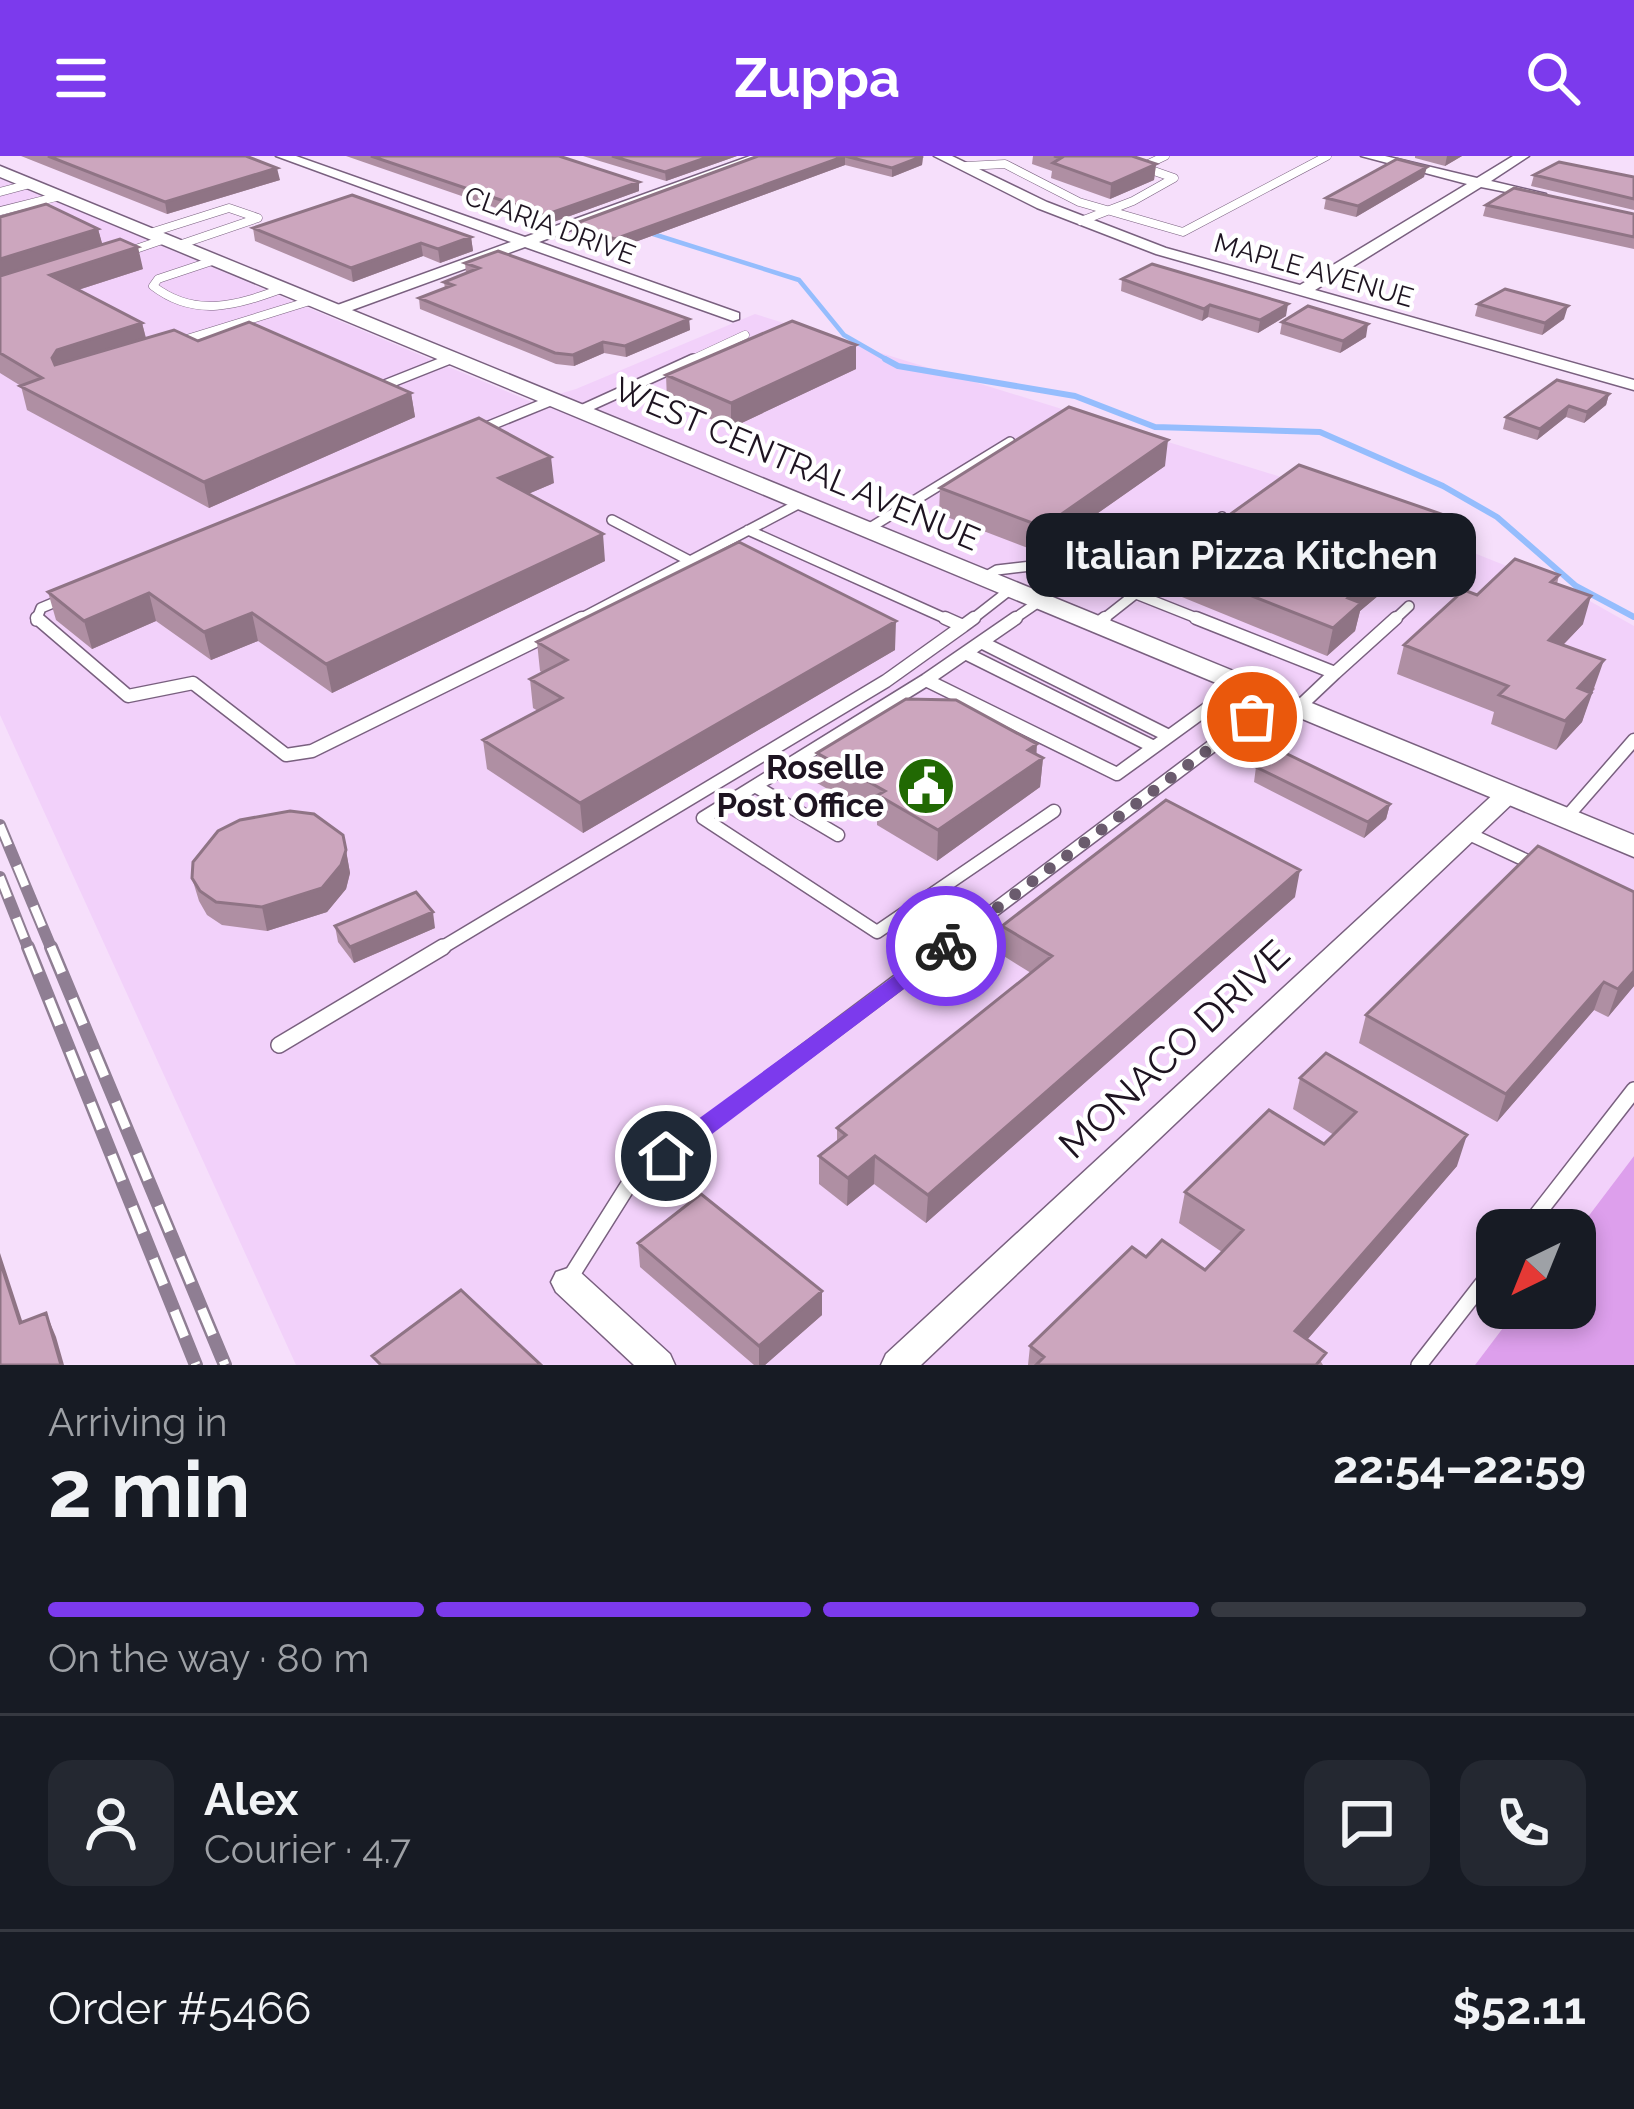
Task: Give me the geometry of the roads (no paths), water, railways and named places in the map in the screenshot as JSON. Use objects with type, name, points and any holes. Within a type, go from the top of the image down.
[{"type":"street","name":"CLARIA DRIVE","points":[[283,156],[733,316]]},
{"type":"street","points":[[338,310],[763,156]]},
{"type":"street","name":"MAPLE AVENUE","points":[[941,156],[1081,221],[1161,251],[1634,385]]},
{"type":"street","points":[[1368,156],[1552,199]]},
{"type":"street","points":[[1302,291],[1522,156]]},
{"type":"street","name":"WEST CENTRAL AVENUE","points":[[0,171],[65,204],[313,299],[1634,847]]},
{"type":"street","points":[[641,183],[663,190]]},
{"type":"street","name":"MONACO DRIVE","points":[[898,1365],[1507,794]]},
{"type":"street","points":[[568,1282],[658,1365]]},
{"type":"lane","points":[[1081,221],[1174,178],[1111,156]]},
{"type":"lane","points":[[1142,167],[1165,156]]},
{"type":"lane","points":[[1298,156],[1323,158]]},
{"type":"lane","points":[[965,166],[1005,164],[1106,211],[1183,232],[1323,158]]},
{"type":"lane","points":[[0,192],[31,184]]},
{"type":"lane","points":[[0,211],[65,204]]},
{"type":"lane","points":[[124,252],[258,218],[229,208],[165,239]]},
{"type":"lane","points":[[215,260],[158,279],[153,286],[193,308],[209,311],[284,288]]},
{"type":"lane","points":[[157,348],[313,299]]},
{"type":"lane","points":[[581,410],[745,335]]},
{"type":"lane","points":[[376,388],[454,357]]},
{"type":"lane","points":[[474,432],[556,399]]},
{"type":"lane","points":[[868,529],[1010,442]]},
{"type":"lane","points":[[85,590],[40,608],[36,621],[128,696],[193,683],[286,755],[312,751],[802,502]]},
{"type":"lane","points":[[1097,624],[1167,569],[1166,559],[1222,517]]},
{"type":"lane","points":[[612,520],[690,561]]},
{"type":"lane","points":[[748,530],[962,626]]},
{"type":"lane","points":[[985,578],[998,571],[1040,565],[1079,540]]},
{"type":"lane","points":[[279,1045],[886,681],[1011,589]]},
{"type":"lane","points":[[1136,594],[1335,674]]},
{"type":"lane","points":[[1040,601],[926,680],[703,818],[877,932],[1054,811]]},
{"type":"lane","points":[[568,1282],[628,1184],[1287,703],[1335,674],[1408,606]]},
{"type":"lane","points":[[982,642],[1169,736]]},
{"type":"lane","points":[[965,653],[1154,747]]},
{"type":"lane","points":[[926,680],[1117,774],[1241,684]]},
{"type":"lane","points":[[1565,818],[1634,740]]},
{"type":"lane","points":[[754,786],[838,835]]},
{"type":"lane","points":[[1467,833],[1550,872]]},
{"type":"lane","points":[[1541,1209],[1634,1090]]},
{"type":"lane","points":[[1419,1365],[1476,1292]]},
{"type":"waterway","points":[[650,233],[799,280],[844,335],[891,362]]},
{"type":"waterway","points":[[885,359],[898,366],[1075,396],[1155,427],[1320,432],[1443,486],[1497,517],[1576,586],[1634,617]]},
{"type":"railway","points":[[0,825],[52,950]]},
{"type":"railway","points":[[0,877],[29,950]]},
{"type":"railway","points":[[28,947],[196,1365]]},
{"type":"railway","points":[[51,947],[225,1365]]},
{"type":"place","name":"Italian Pizza Kitchen","points":[[1252,717]]},
{"type":"place","name":"Roselle Post Office","points":[[926,786]]}]
